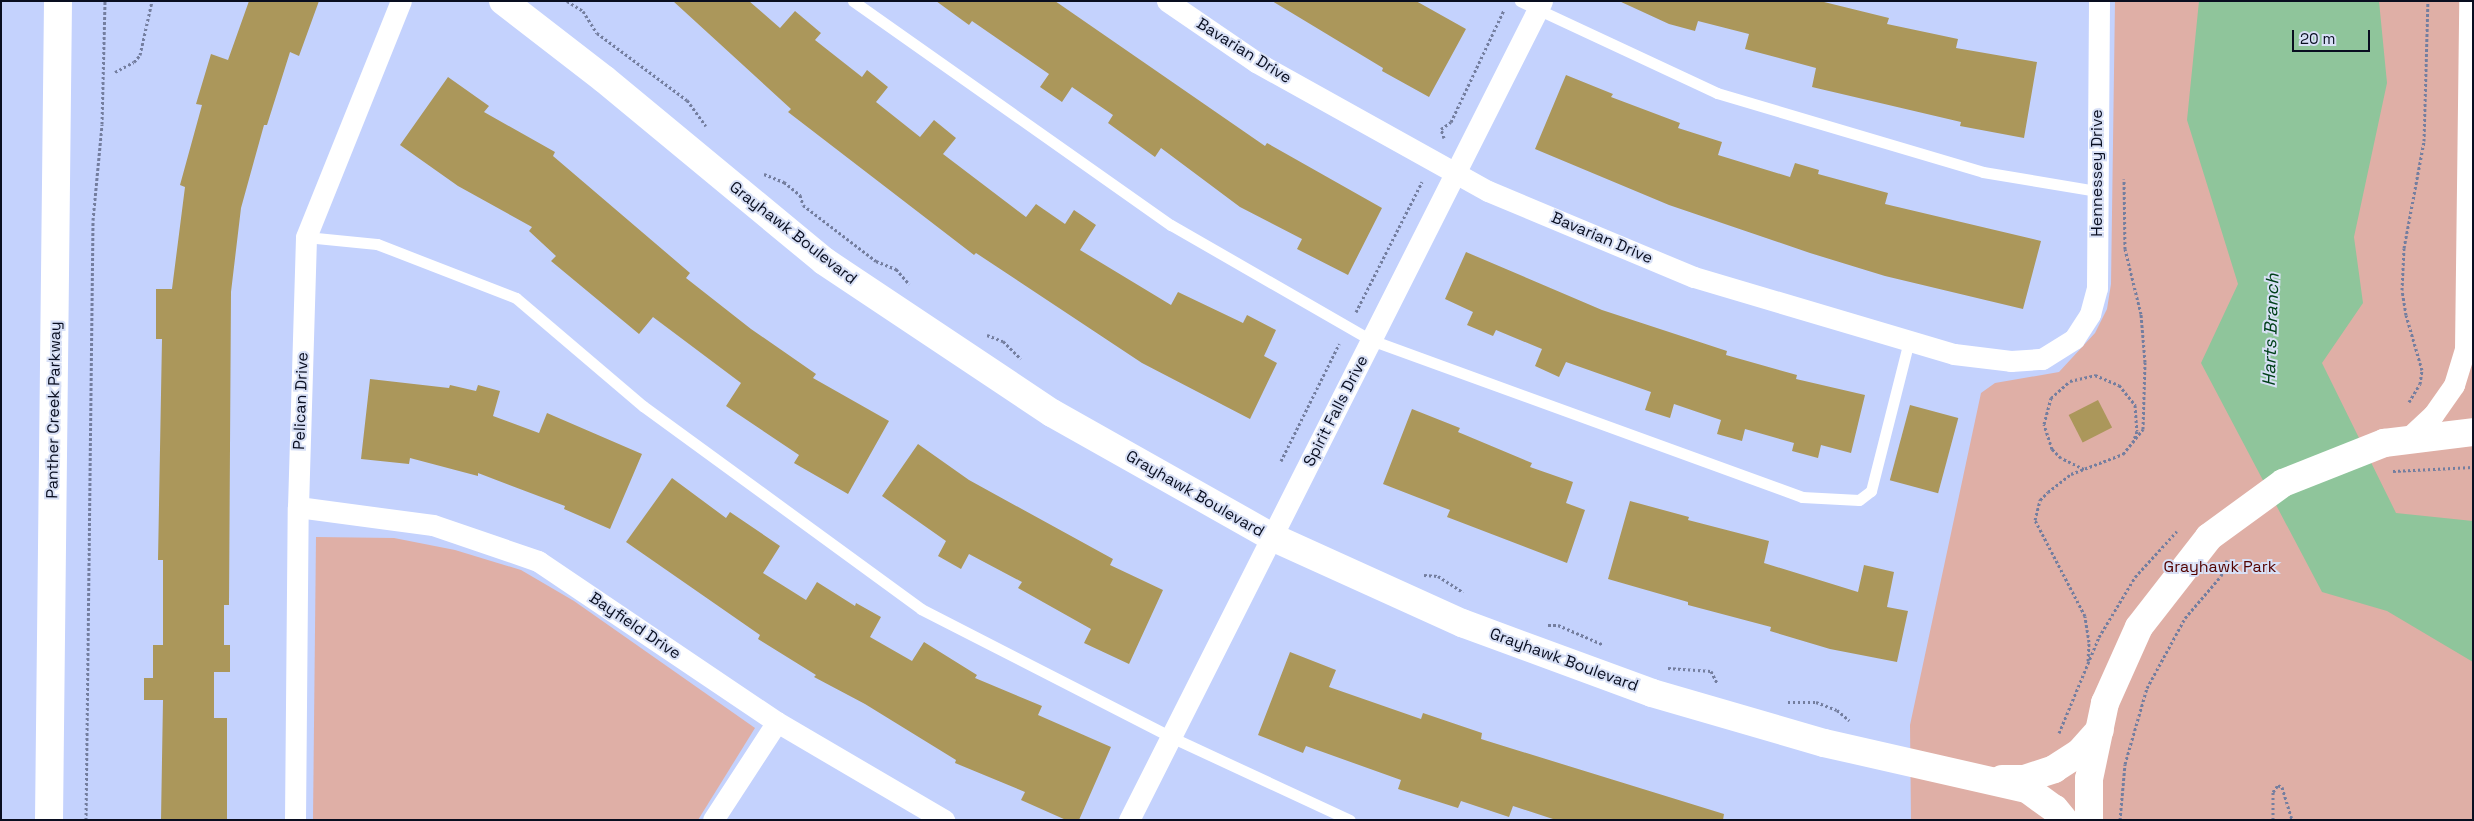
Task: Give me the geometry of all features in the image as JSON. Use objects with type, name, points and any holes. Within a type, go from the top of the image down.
[{"type":"street","name":"Panther Creek Parkway","points":[[49,820],[58,1]]},
{"type":"street","name":"Pelican Drive","points":[[295,820],[298,507],[306,237],[401,1]]},
{"type":"street","name":"Grayhawk Boulevard","points":[[503,1],[604,79],[824,261],[1052,413],[1272,537],[1462,623],[1652,693],[1824,743],[1993,780],[2026,790],[2055,809],[2064,820]]},
{"type":"street","name":"Bavarian Drive","points":[[1167,1],[1256,62],[1455,174],[1488,191],[1694,277],[1954,354],[2012,361],[2042,359],[2074,339]]},
{"type":"street","points":[[2089,820],[2089,779],[2105,703],[2139,627],[2209,537],[2283,483],[2395,441],[2433,415],[2469,360],[2470,1]]},
{"type":"street","name":"Hennessey Drive","points":[[2074,339],[2090,314],[2097,288],[2097,191],[2092,2]]},
{"type":"street","name":"Spirit Falls Drive","points":[[1129,820],[1455,174],[1533,5]]},
{"type":"street","points":[[2395,441],[2473,432]]},
{"type":"street","name":"Bayfield Drive","points":[[298,507],[433,525],[538,560],[777,722],[936,818]]},
{"type":"street","points":[[713,820],[777,722]]},
{"type":"street","name":"Grayhawk Boulevard","points":[[1993,780],[2024,779],[2054,769],[2079,753],[2100,730]]},
{"type":"lane","points":[[853,1],[1170,225],[1371,340],[1802,497],[1859,500],[1872,491],[1908,341]]},
{"type":"lane","points":[[1533,5],[1717,93],[1983,172],[2097,191]]},
{"type":"lane","points":[[306,237],[377,244],[516,298],[643,406],[921,609],[1171,737],[1350,820]]},
{"type":"path","points":[[86,820],[93,220],[102,124],[105,1]]},
{"type":"path","points":[[114,72],[134,62],[140,55],[152,1]]},
{"type":"path","points":[[567,1],[583,11],[597,34],[687,100],[710,131]]},
{"type":"path","points":[[1444,138],[1442,129],[1451,122],[1508,1]]},
{"type":"path","points":[[2405,406],[2420,384],[2422,370],[2406,315],[2402,290],[2404,248],[2424,141],[2428,1]]},
{"type":"path","points":[[2087,667],[2090,642],[2085,616],[2035,520],[2040,500],[2048,492],[2071,474],[2123,454],[2143,429],[2145,362],[2141,314],[2125,249],[2124,171]]},
{"type":"path","points":[[759,173],[784,182],[800,195],[803,205],[846,240],[876,261],[896,269],[913,291]]},
{"type":"path","points":[[978,332],[1003,341],[1019,354],[1025,366]]},
{"type":"path","points":[[2085,469],[2061,458],[2052,449],[2044,424],[2051,398],[2070,380],[2095,375],[2108,378],[2124,389],[2135,405],[2138,418],[2133,443]]},
{"type":"path","points":[[2388,471],[2412,472],[2473,467]]},
{"type":"path","points":[[2051,739],[2059,733],[2072,709],[2099,637],[2135,577],[2181,528]]},
{"type":"path","points":[[2120,820],[2125,764],[2147,688],[2180,626],[2221,576],[2227,560],[2234,554]]},
{"type":"path","points":[[1422,574],[1438,576],[1469,596]]},
{"type":"path","points":[[1544,624],[1558,625],[1605,646]]},
{"type":"path","points":[[1661,668],[1711,671],[1717,683],[1724,686]]},
{"type":"path","points":[[1782,701],[1816,702],[1837,710],[1853,723]]},
{"type":"path","points":[[2273,820],[2273,792],[2278,785],[2282,787],[2292,820]]},
{"type":"green space","name":"Grayhawk Park","points":[[2115,1],[2473,1],[2473,820],[1911,820],[1910,725],[1981,393],[1995,383],[2059,372],[2095,333],[2107,309],[2111,284]]},
{"type":"green space","points":[[316,537],[394,538],[455,550],[521,570],[574,601],[755,728],[698,820],[313,820]]},
{"type":"water","name":"Harts Branch","points":[[2199,1],[2379,1],[2387,83],[2354,237],[2363,303],[2322,363],[2396,513],[2473,521],[2473,662],[2387,611],[2322,592],[2201,363],[2238,284],[2187,120]]},
{"type":"building","points":[[249,1],[319,1],[299,56],[290,52],[267,125],[264,125],[241,208],[231,292],[229,605],[224,605],[224,645],[230,645],[230,672],[214,672],[214,718],[227,718],[227,820],[161,820],[163,700],[144,700],[144,678],[153,678],[153,645],[163,645],[163,560],[158,560],[162,339],[156,339],[156,289],[172,289],[185,187],[180,185],[202,105],[196,104],[211,54],[228,60]]},
{"type":"building","points":[[673,1],[749,1],[780,28],[795,11],[821,33],[815,40],[862,77],[867,70],[888,87],[876,102],[920,137],[934,120],[956,138],[943,154],[1026,217],[1036,204],[1065,224],[1074,210],[1096,225],[1080,250],[1171,305],[1178,292],[1243,323],[1247,315],[1276,330],[1264,356],[1277,363],[1250,419],[1142,363],[976,253],[974,255],[788,112],[791,109]]},
{"type":"building","points":[[936,1],[1055,1],[1265,146],[1267,143],[1382,208],[1348,275],[1297,249],[1302,239],[1240,207],[1161,148],[1155,157],[1108,123],[1113,115],[1072,87],[1062,102],[1040,87],[1049,74],[972,21],[969,25]]},
{"type":"building","points":[[1272,1],[1416,1],[1466,29],[1429,97],[1382,71],[1383,68]]},
{"type":"building","points":[[1619,1],[1820,1],[1889,18],[1887,24],[1958,39],[1956,48],[2037,62],[2024,138],[1960,126],[1961,122],[1812,87],[1816,68],[1745,49],[1749,34],[1698,21],[1695,31],[1669,24]]},
{"type":"building","points":[[1566,75],[1613,94],[1611,97],[1680,123],[1678,128],[1722,142],[1718,155],[1790,177],[1795,163],[1819,170],[1818,174],[1888,193],[1885,204],[2041,241],[2023,309],[1885,276],[1810,253],[1669,205],[1535,149]]},
{"type":"building","points":[[448,77],[489,106],[484,112],[555,152],[553,156],[690,273],[686,278],[751,329],[816,374],[813,378],[889,421],[848,494],[794,463],[799,455],[726,406],[741,383],[653,317],[639,334],[551,261],[556,256],[529,231],[532,227],[458,186],[400,145]]},
{"type":"building","points":[[1466,252],[1602,310],[1727,351],[1726,355],[1797,375],[1796,379],[1865,395],[1851,453],[1821,445],[1818,458],[1792,451],[1794,443],[1745,429],[1742,441],[1717,434],[1721,420],[1674,404],[1670,418],[1645,410],[1651,392],[1566,362],[1559,377],[1535,366],[1542,349],[1496,330],[1493,336],[1467,325],[1473,312],[1445,299]]},
{"type":"building","points":[[370,379],[449,388],[450,385],[476,391],[478,385],[500,391],[493,416],[539,433],[547,413],[642,454],[610,529],[564,509],[565,506],[478,473],[478,476],[410,458],[409,464],[361,459]]},
{"type":"building","points":[[2098,400],[2112,428],[2083,443],[2069,415]]},
{"type":"building","points":[[1910,405],[1958,418],[1938,493],[1890,480]]},
{"type":"building","points":[[1412,409],[1460,428],[1458,432],[1532,463],[1530,467],[1573,482],[1566,503],[1585,510],[1567,563],[1447,517],[1450,510],[1383,484]]},
{"type":"building","points":[[918,444],[969,480],[1113,559],[1110,565],[1163,590],[1129,664],[1084,643],[1091,629],[1018,588],[1022,582],[969,554],[961,569],[938,556],[946,541],[882,496]]},
{"type":"building","points":[[672,478],[726,518],[730,512],[780,546],[763,573],[806,600],[817,582],[855,606],[856,603],[881,617],[870,637],[912,661],[924,642],[977,675],[975,678],[1042,706],[1038,715],[1111,747],[1079,820],[1066,820],[1021,800],[1025,792],[955,763],[956,760],[865,704],[814,677],[816,675],[758,639],[760,635],[626,542]]},
{"type":"building","points":[[1630,501],[1689,517],[1688,520],[1769,541],[1764,563],[1858,592],[1864,565],[1894,572],[1887,607],[1908,611],[1897,662],[1830,649],[1770,631],[1771,627],[1688,605],[1688,602],[1608,579]]},
{"type":"building","points":[[1290,652],[1336,670],[1329,687],[1421,719],[1423,713],[1482,733],[1481,739],[1724,814],[1723,820],[1556,820],[1513,806],[1509,817],[1461,801],[1458,808],[1398,789],[1401,780],[1306,746],[1303,753],[1258,735]]}]
